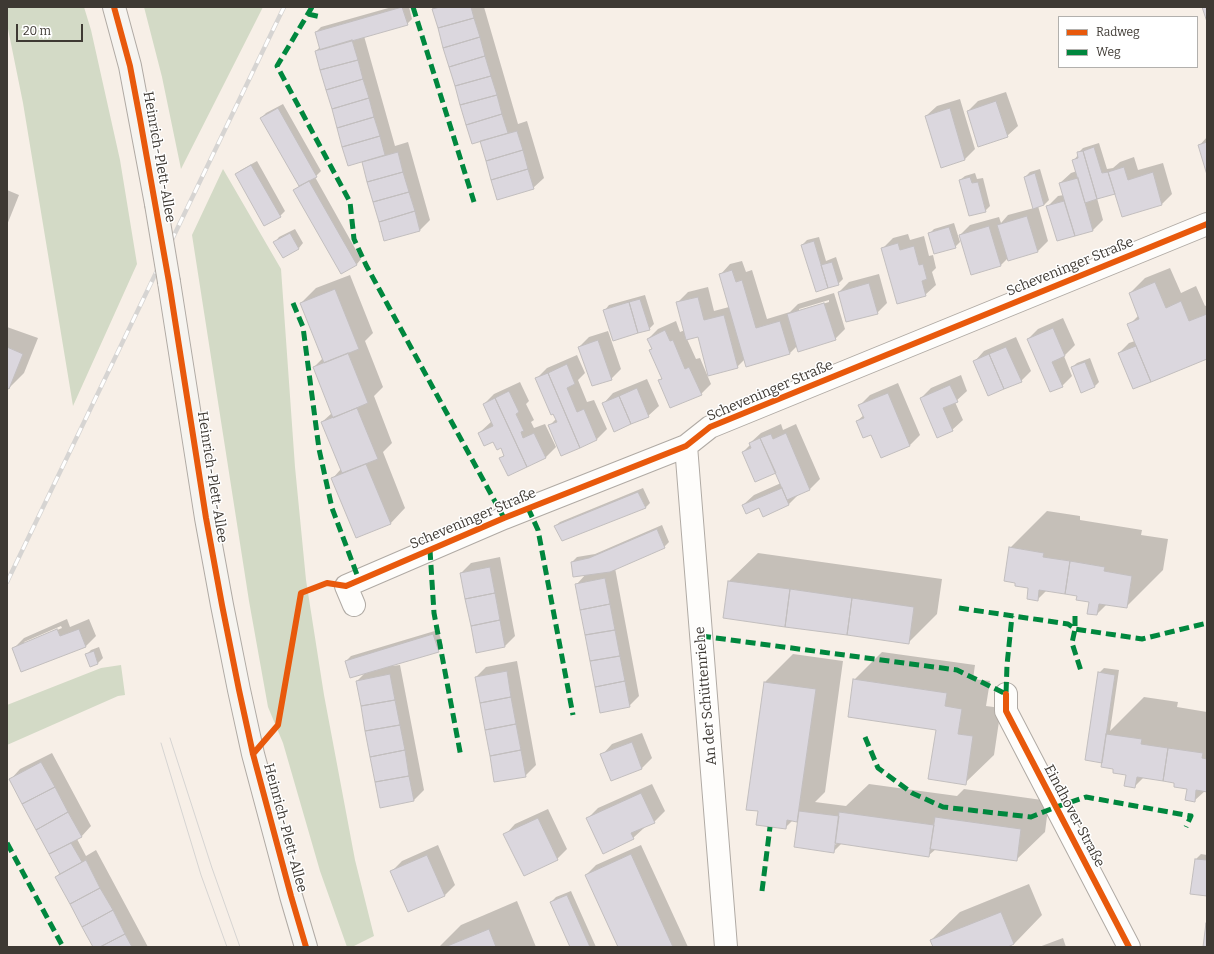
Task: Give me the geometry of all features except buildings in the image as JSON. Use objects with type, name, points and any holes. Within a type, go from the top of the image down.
[{"type":"main road","name":"Heinrich-Plett-Allee","points":[[114,7],[131,73],[156,204],[206,518],[237,683],[252,754],[290,896],[306,947]]},
{"type":"street","name":"Scheveninger Straße","points":[[354,605],[346,586],[510,515],[686,446],[710,427],[1207,224]]},
{"type":"street","name":"An der Schüttenriehe","points":[[686,446],[726,947]]},
{"type":"street","name":"Eindhover Straße","points":[[1006,694],[1006,711],[1129,947]]},
{"type":"green space","points":[[7,7],[84,7],[91,30],[120,160],[137,264],[73,406],[23,103],[7,24]]},
{"type":"green space","points":[[144,7],[263,7],[181,169],[162,77]]},
{"type":"green space","points":[[223,169],[281,269],[295,467],[306,580],[324,695],[355,860],[374,936],[352,947],[347,947],[320,871],[283,743],[268,707],[249,601],[192,235]]},
{"type":"green space","points":[[121,665],[125,695],[118,696],[7,745],[7,705],[101,668]]},
{"type":"tram line","points":[[170,738],[212,868],[240,947]]},
{"type":"tram line","points":[[161,743],[201,875],[227,947]]},
{"type":"railway","points":[[7,582],[284,7]]},
{"type":"marked path","points":[[312,7],[277,66],[350,202],[354,239],[366,265],[504,518]]},
{"type":"marked path","points":[[413,7],[474,202]]},
{"type":"marked path","points":[[308,14],[321,17]]},
{"type":"marked path","points":[[293,303],[303,327],[319,449],[332,508],[359,580]]},
{"type":"marked path","points":[[528,508],[538,530],[573,715]]},
{"type":"marked path","points":[[430,550],[434,613],[461,757]]},
{"type":"marked path","points":[[959,608],[1068,624],[1075,629],[1142,639],[1207,623]]},
{"type":"marked path","points":[[701,636],[957,670],[1006,694],[1007,665],[1012,616]]},
{"type":"marked path","points":[[1075,616],[1075,629],[1072,643],[1081,671]]},
{"type":"marked path","points":[[865,737],[878,768],[912,793],[943,807],[1031,817],[1086,797],[1191,816],[1186,827]]},
{"type":"marked path","points":[[762,891],[770,827]]},
{"type":"marked path","points":[[7,843],[63,947]]},
{"type":"cycle path","points":[[114,7],[130,66],[140,119],[169,282],[206,518],[239,690],[253,754],[306,947]]},
{"type":"cycle path","points":[[253,754],[278,725],[301,593],[327,583],[346,586],[504,518],[686,446],[710,427],[1207,224]]},
{"type":"cycle path","points":[[1006,694],[1006,711],[1129,947]]}]
